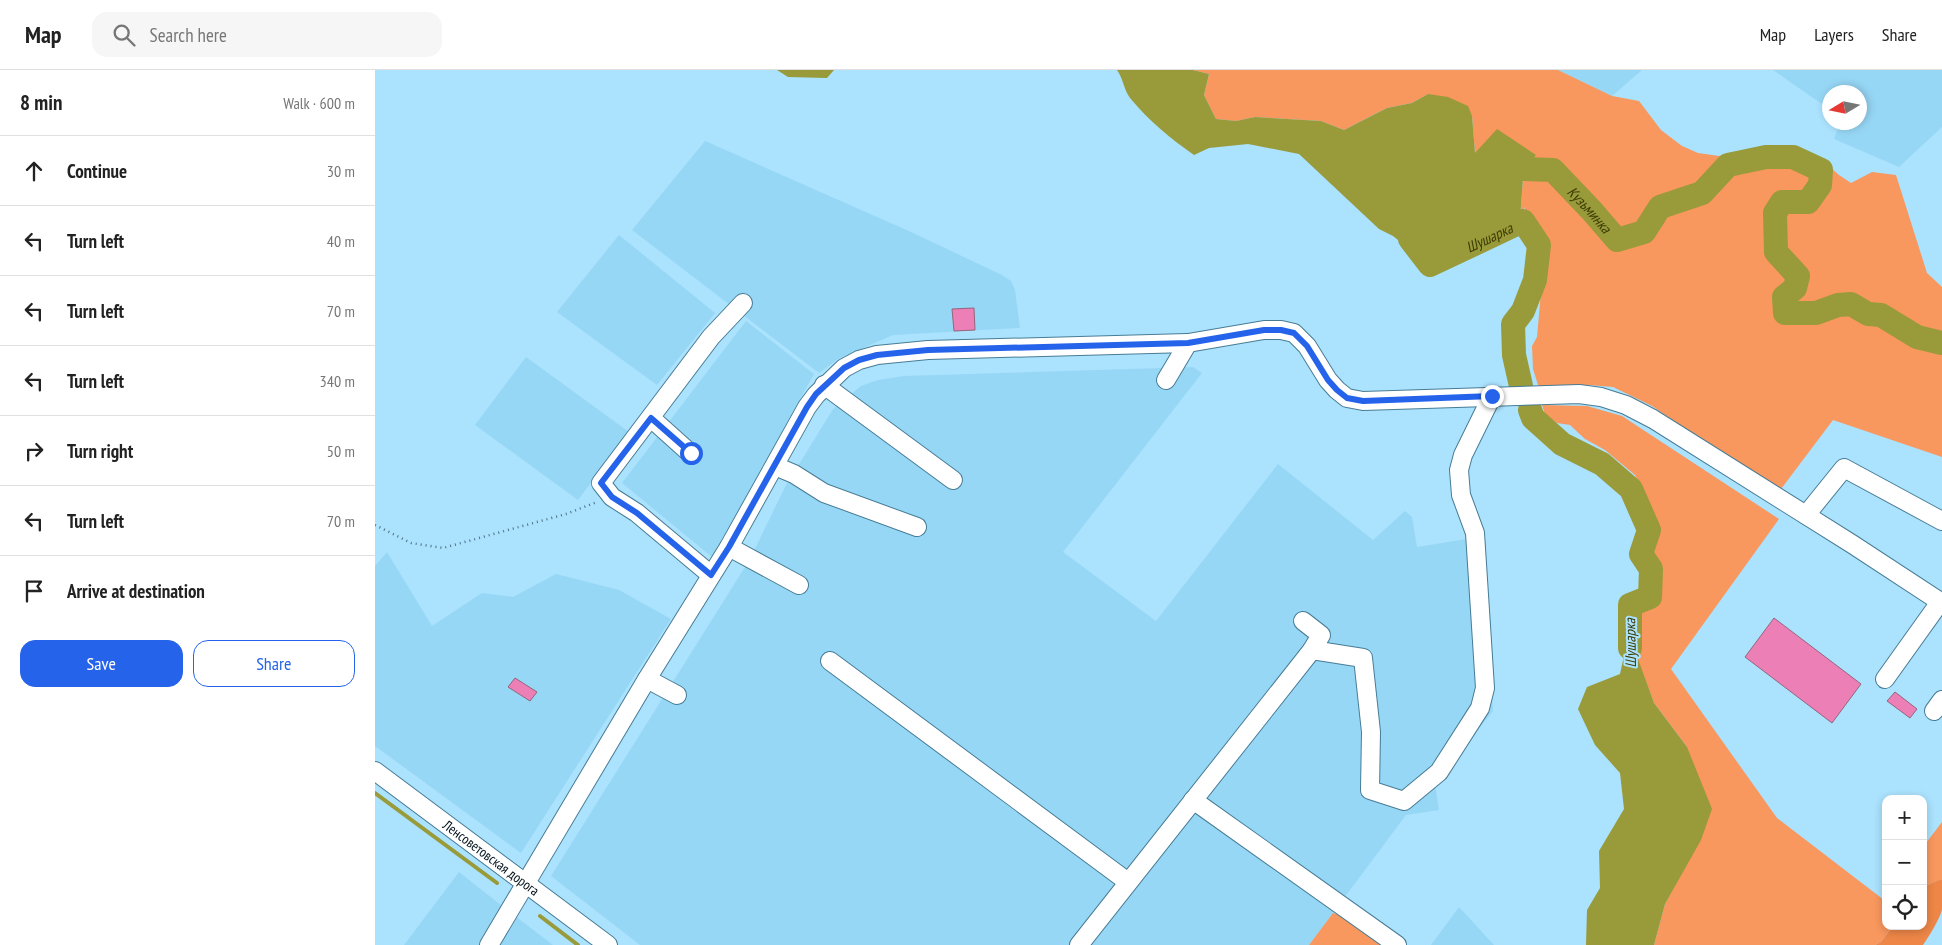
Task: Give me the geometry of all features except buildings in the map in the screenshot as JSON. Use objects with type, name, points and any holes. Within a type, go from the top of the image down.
[{"type":"street","points":[[711,575],[637,513],[612,497],[601,483],[711,337],[743,304]]},
{"type":"street","points":[[489,945],[647,679],[729,547],[807,407],[844,368],[859,360],[899,352],[1188,343],[1264,330],[1281,330],[1294,333],[1307,346],[1328,380],[1347,398],[1363,401],[1579,394],[1601,397],[1626,405],[1653,419],[1941,602],[1885,679]]},
{"type":"street","points":[[1166,380],[1188,343]]},
{"type":"street","points":[[825,386],[953,480]]},
{"type":"street","points":[[1311,650],[1363,658],[1371,732],[1369,790],[1404,801],[1439,772],[1480,708],[1485,688],[1475,533],[1461,495],[1459,470],[1463,455],[1492,396]]},
{"type":"street","points":[[651,418],[691,453]]},
{"type":"street","points":[[775,466],[794,474],[824,493],[917,527]]},
{"type":"street","points":[[1806,515],[1844,468],[1942,521]]},
{"type":"street","points":[[729,547],[799,586]]},
{"type":"street","points":[[1079,945],[1311,650],[1321,635],[1303,621]]},
{"type":"street","points":[[830,662],[1129,882]]},
{"type":"street","points":[[647,679],[677,695]]},
{"type":"street","name":"Ленсоветовская дорога","points":[[375,771],[608,945]]},
{"type":"street","points":[[1193,800],[1397,945]]},
{"type":"path","points":[[375,525],[411,543],[443,548],[566,514],[612,497]]},
{"type":"shaded area","points":[[1193,70],[1558,70],[1612,96],[1639,101],[1661,130],[1682,146],[1698,153],[1719,156],[1754,148],[1788,145],[1824,162],[1851,183],[1872,172],[1896,175],[1927,273],[1942,287],[1942,457],[1833,420],[1778,493],[1652,406],[1613,387],[1589,385],[1539,388],[1533,369],[1532,346],[1537,337],[1541,292],[1524,292],[1531,270],[1540,264],[1534,256],[1536,247],[1525,215],[1525,207],[1520,219],[1523,178],[1536,155],[1475,153],[1472,116],[1428,94],[1412,103],[1387,108],[1344,130],[1321,121],[1255,117],[1236,121],[1216,119],[1204,95],[1209,74]]},
{"type":"shaded area","points":[[1558,70],[1642,70],[1612,96]]},
{"type":"shaded area","points":[[1773,70],[1942,70],[1942,127],[1899,167],[1834,139],[1837,130],[1867,130],[1867,85],[1822,85],[1822,104]]},
{"type":"shaded area","points":[[705,141],[911,232],[1002,275],[1011,281],[1015,290],[1020,328],[893,335],[838,359],[819,373],[632,230]]},
{"type":"shaded area","points":[[619,235],[715,313],[657,385],[557,312]]},
{"type":"shaded area","points":[[746,321],[814,374],[712,557],[622,483]]},
{"type":"shaded area","points":[[526,357],[629,432],[578,500],[475,425]]},
{"type":"shaded area","points":[[1193,367],[1202,373],[1063,552],[1156,621],[1278,464],[1373,540],[1405,511],[1412,517],[1417,547],[1485,536],[1493,711],[1435,784],[1439,810],[1406,815],[1309,945],[640,945],[551,876],[750,559],[785,487],[833,409],[861,386],[878,380],[904,376]]},
{"type":"shaded area","points":[[1542,405],[1587,406],[1622,416],[1779,519],[1671,669],[1777,818],[1882,898],[1882,930],[1890,930],[1881,942],[1875,945],[1654,945],[1665,904],[1680,876],[1687,747],[1654,703],[1633,645],[1636,607],[1656,602],[1661,591],[1661,565],[1654,553],[1656,526],[1649,502],[1635,475],[1605,450],[1585,439],[1570,425],[1557,423],[1545,414]]},
{"type":"shaded area","points":[[387,552],[432,626],[482,593],[513,597],[556,574],[619,590],[671,619],[521,853],[375,746],[375,566]]},
{"type":"shaded area","points":[[1942,822],[1942,880],[1927,885],[1927,885],[1927,842]]},
{"type":"shaded area","points":[[459,872],[497,902],[553,945],[404,945]]},
{"type":"shaded area","points":[[1942,880],[1942,909],[1937,922],[1923,945],[1875,945],[1881,942],[1890,930],[1927,930],[1927,885]]},
{"type":"shaded area","points":[[1459,907],[1494,945],[1431,945]]},
{"type":"shaded area","points":[[1333,913],[1349,918],[1388,945],[1309,945]]},
{"type":"water","points":[[777,70],[834,70],[827,78],[788,77]]},
{"type":"water","points":[[1117,70],[1193,70],[1209,74],[1204,95],[1216,119],[1236,121],[1255,117],[1321,121],[1344,130],[1387,108],[1412,103],[1428,94],[1448,97],[1468,106],[1472,116],[1475,153],[1497,129],[1536,155],[1523,178],[1520,219],[1428,264],[1393,236],[1379,229],[1299,154],[1248,144],[1209,148],[1194,155],[1144,114],[1128,95]]},
{"type":"water","points":[[1625,616],[1634,616],[1633,645],[1654,703],[1687,747],[1712,809],[1701,840],[1665,904],[1654,945],[1586,945],[1587,910],[1600,888],[1599,851],[1624,809],[1620,773],[1595,745],[1578,709],[1587,687],[1620,674],[1626,646]]},
{"type":"waterway","name":"Кузьминка","points":[[1496,168],[1553,170],[1617,240],[1644,232],[1660,207],[1702,193],[1728,165],[1766,157],[1793,157],[1821,170],[1820,185],[1808,202],[1782,202],[1775,213],[1776,252],[1798,276],[1795,288],[1784,297],[1785,313],[1816,313],[1838,305],[1851,304],[1868,314],[1881,315],[1917,337],[1942,343]]},
{"type":"waterway","name":"Шушарка","points":[[1410,239],[1430,265],[1523,221],[1539,245],[1535,280],[1523,311],[1513,324],[1514,355],[1521,386]]},
{"type":"waterway","name":"Шушарка","points":[[1530,410],[1533,418],[1562,444],[1602,464],[1631,489],[1649,530],[1641,554],[1651,569],[1650,597],[1630,605],[1630,648]]},
{"type":"waterway","points":[[375,793],[497,883]]},
{"type":"waterway","points":[[540,916],[578,945]]},
{"type":"route","points":[[691,453],[651,418],[601,483],[612,497],[637,513],[711,575],[729,547],[816,394],[844,368],[859,360],[877,355],[928,350],[1188,343],[1264,330],[1281,330],[1294,333],[1307,346],[1328,380],[1347,398],[1363,401],[1492,396]]}]
